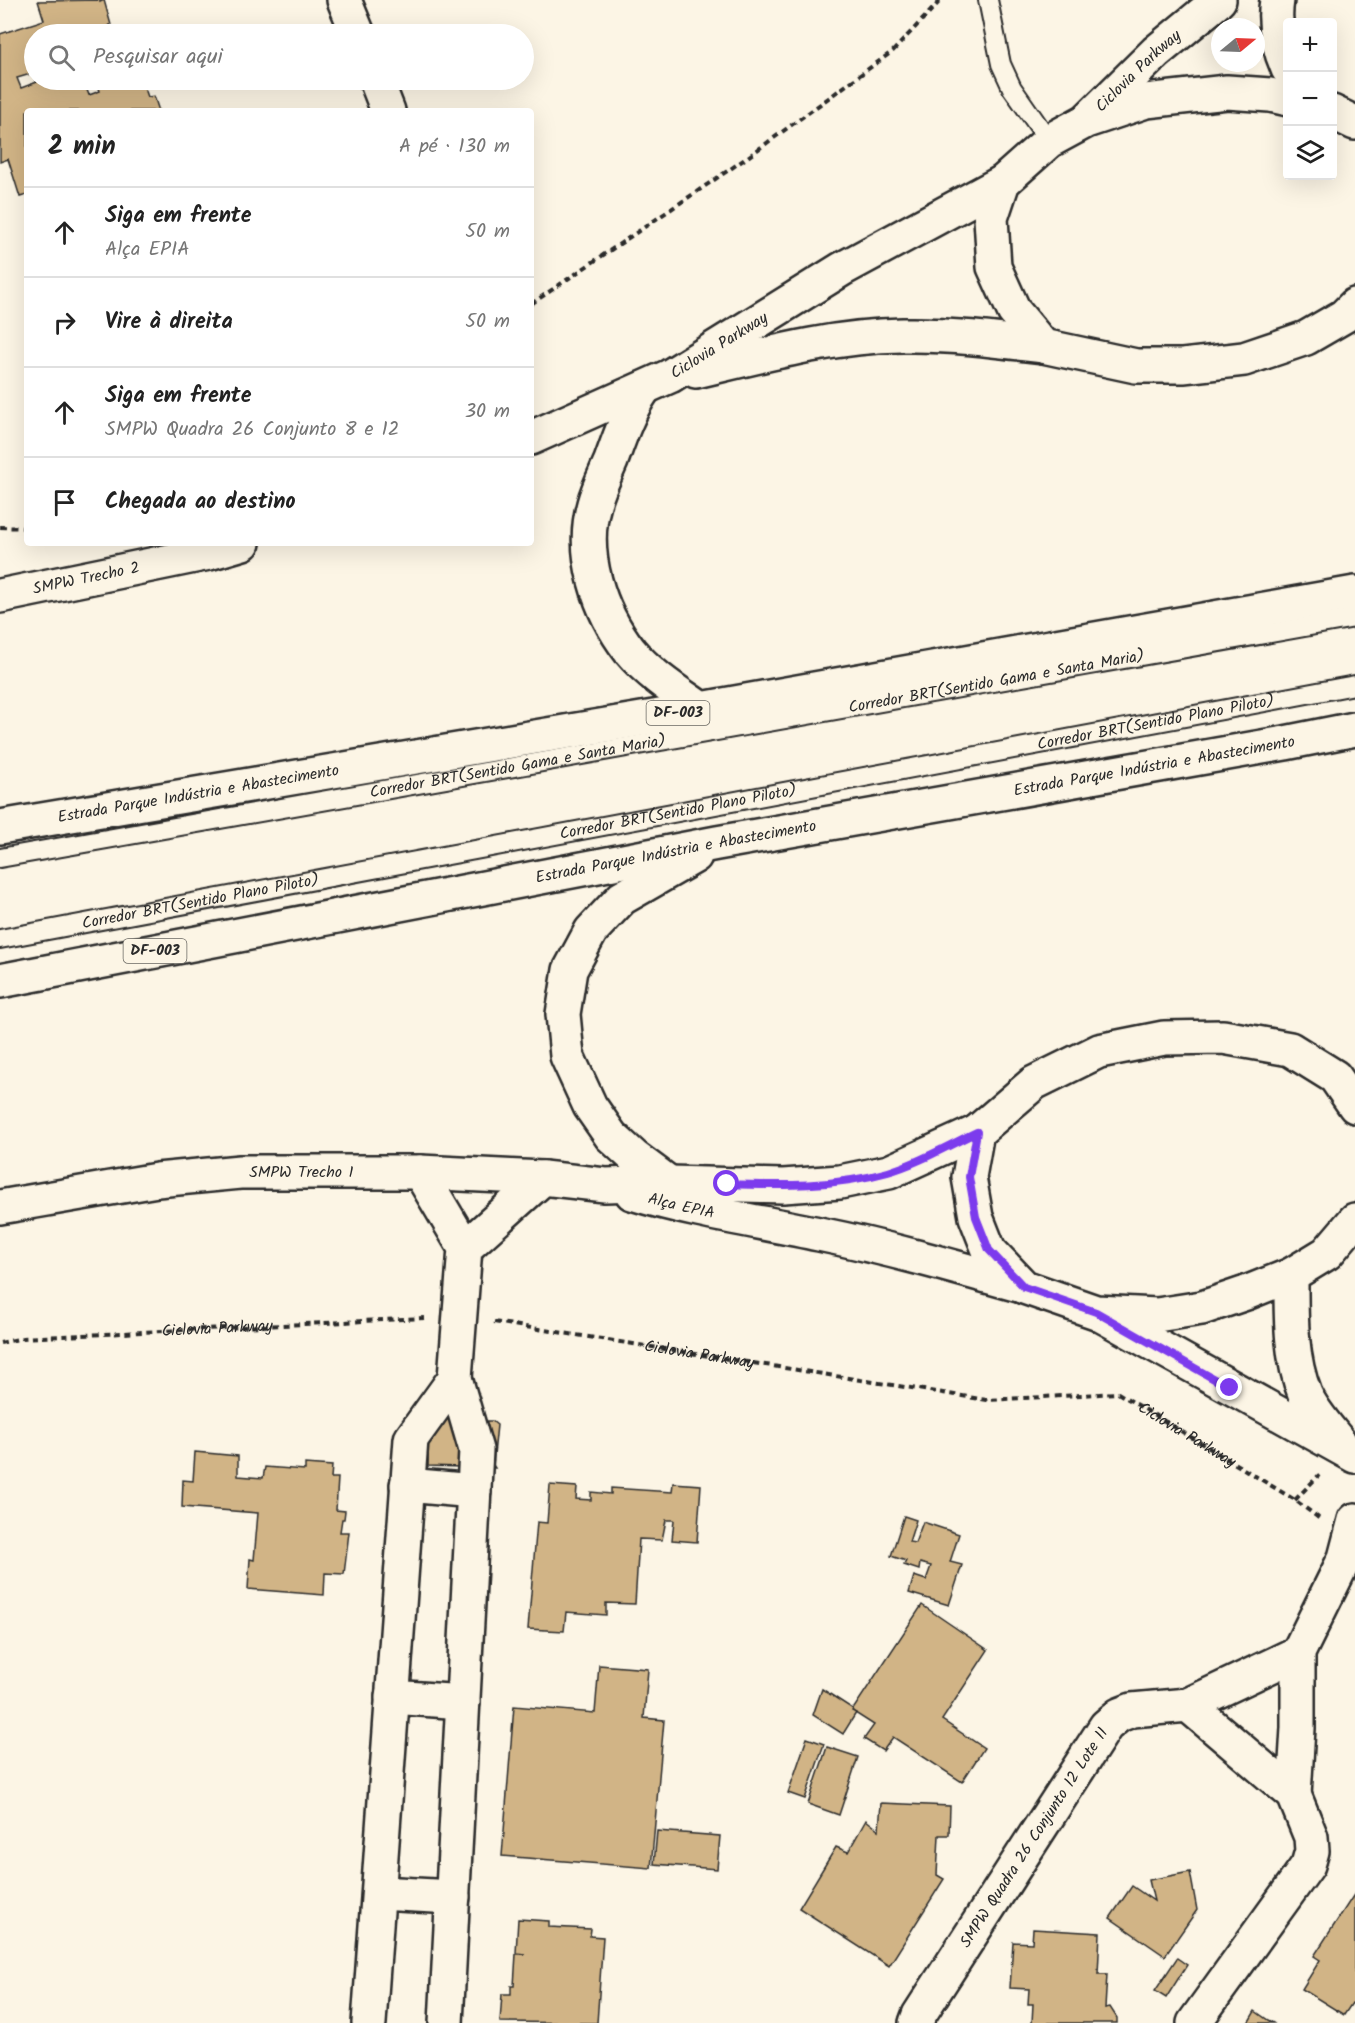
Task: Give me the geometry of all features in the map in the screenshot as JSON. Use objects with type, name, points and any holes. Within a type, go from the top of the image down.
[{"type":"main road","points":[[344,0],[354,24]]},
{"type":"main road","name":"Ciclovia Parkway","points":[[657,383],[842,269],[1003,182],[1049,141],[1086,121],[1156,52],[1219,0]]},
{"type":"main road","points":[[1277,0],[1275,16],[1279,48],[1283,58]]},
{"type":"main road","points":[[380,90],[387,108]]},
{"type":"main road","points":[[1086,121],[1146,101],[1227,92],[1283,98]]},
{"type":"main road","points":[[1003,182],[991,218],[994,267],[1014,310],[1043,346]]},
{"type":"main road","name":"Ciclovia Parkway","points":[[657,383],[834,341],[900,335],[958,335],[1043,346],[1136,366],[1183,366],[1244,359],[1306,338],[1344,316],[1355,305]]},
{"type":"main road","points":[[534,436],[657,383]]},
{"type":"main road","points":[[657,383],[631,408],[594,504],[589,537],[591,567],[606,613],[630,651],[661,681],[701,709]]},
{"type":"main road","name":"SMPW Trecho 2","points":[[0,596],[209,553],[233,546]]},
{"type":"main road","name":"Estrada Parque Indústria e Abastecimento","points":[[0,828],[701,709],[1355,593]]},
{"type":"main road","name":"Estrada Parque Indústria e Abastecimento","points":[[0,981],[717,843],[1355,729]]},
{"type":"main road","points":[[669,1183],[634,1157],[611,1136],[590,1106],[567,1056],[563,1014],[570,970],[591,931],[622,898],[717,843]]},
{"type":"main road","name":"Alça EPIA","points":[[605,1185],[669,1183],[783,1186],[840,1182],[889,1172],[977,1132],[1034,1083],[1099,1051],[1164,1038],[1223,1037],[1290,1049]]},
{"type":"main road","points":[[1290,1049],[1355,1063]]},
{"type":"main road","points":[[1290,1049],[1335,1077],[1355,1106]]},
{"type":"main road","points":[[977,1132],[969,1177],[976,1217],[989,1250],[1024,1287]]},
{"type":"main road","name":"SMPW Trecho 1","points":[[0,1206],[157,1180],[240,1172],[420,1172],[543,1178],[605,1185]]},
{"type":"main road","points":[[420,1172],[465,1248],[455,1378],[476,1450],[446,2023]]},
{"type":"main road","points":[[465,1248],[543,1178]]},
{"type":"main road","name":"Alça EPIA","points":[[605,1185],[669,1205],[820,1234],[899,1252],[1024,1287],[1096,1312]]},
{"type":"main road","points":[[1096,1312],[1157,1315],[1202,1308],[1291,1275],[1327,1253],[1355,1221]]},
{"type":"main road","points":[[1291,1275],[1291,1322],[1297,1366],[1306,1395],[1321,1419],[1350,1453]]},
{"type":"main road","points":[[1096,1312],[1350,1453]]},
{"type":"main road","points":[[369,2023],[411,1439],[455,1378]]},
{"type":"main road","points":[[408,1485],[474,1491]]},
{"type":"main road","points":[[1194,2023],[1308,1865],[1312,1851],[1311,1837],[1294,1795],[1298,1728],[1298,1653],[1351,1542]]},
{"type":"main road","name":"SMPW Quadra 26 Conjunto 12 Lote 11","points":[[916,2023],[1106,1726],[1119,1715],[1132,1710],[1188,1705],[1298,1653]]},
{"type":"main road","points":[[392,1697],[463,1702]]},
{"type":"main road","points":[[1188,1705],[1294,1795]]},
{"type":"main road","points":[[379,1893],[453,1897]]},
{"type":"lane","points":[[988,0],[1001,64],[1012,88],[1049,141]]},
{"type":"lane","name":"Corredor BRT(Sentido Gama e Santa Maria)","points":[[0,858],[1355,618]]},
{"type":"lane","name":"Corredor BRT(Sentido Plano Piloto)","points":[[0,939],[1355,685]]},
{"type":"path","points":[[534,302],[745,159],[893,51],[941,0]]},
{"type":"path","points":[[0,527],[24,528]]},
{"type":"path","name":"Ciclovia Parkway","points":[[0,1343],[23,1338],[460,1316],[987,1400],[1118,1392],[1294,1500],[1351,1542]]},
{"type":"building","points":[[100,0],[100,2],[104,0],[111,24],[31,24],[44,20],[38,1]]},
{"type":"building","points":[[24,26],[24,76],[17,78],[24,90],[87,90],[89,95],[100,90],[146,90],[148,97],[154,96],[158,108],[24,108],[24,196],[20,197],[8,159],[0,162],[0,34]]},
{"type":"building","points":[[429,1416],[466,1417],[465,1421],[492,1421],[497,1425],[493,1465],[495,1468],[428,1466]]},
{"type":"building","points":[[195,1452],[238,1456],[238,1476],[263,1478],[265,1467],[305,1470],[305,1464],[332,1466],[331,1478],[338,1478],[336,1510],[345,1511],[340,1532],[349,1532],[344,1574],[325,1573],[324,1595],[248,1589],[250,1559],[254,1560],[258,1513],[182,1507],[183,1480],[193,1481]]},
{"type":"building","points":[[673,1483],[701,1485],[697,1542],[672,1540],[674,1520],[666,1520],[662,1540],[639,1539],[635,1604],[606,1603],[606,1615],[566,1612],[564,1631],[528,1629],[537,1522],[547,1523],[550,1485],[577,1487],[576,1499],[591,1500],[591,1492],[611,1494],[611,1488],[672,1492]]},
{"type":"building","points":[[904,1516],[916,1520],[909,1542],[915,1543],[923,1522],[959,1534],[950,1562],[962,1565],[949,1605],[909,1593],[914,1576],[926,1580],[931,1566],[920,1563],[919,1570],[904,1565],[906,1561],[891,1556]]},
{"type":"building","points":[[922,1605],[988,1650],[942,1720],[984,1748],[962,1782],[893,1737],[883,1751],[864,1739],[874,1725],[852,1711]]},
{"type":"building","points":[[599,1665],[648,1669],[644,1718],[664,1720],[651,1868],[502,1856],[514,1706],[595,1713]]},
{"type":"building","points":[[822,1689],[856,1713],[843,1734],[813,1715]]},
{"type":"building","points":[[807,1738],[824,1744],[805,1799],[788,1793]]},
{"type":"building","points":[[827,1747],[858,1757],[839,1815],[808,1804]]},
{"type":"building","points":[[881,1803],[950,1806],[949,1835],[939,1835],[937,1875],[944,1879],[889,1966],[799,1908],[836,1847],[848,1852],[866,1820],[879,1830]]},
{"type":"building","points":[[657,1831],[720,1836],[717,1869],[654,1864]]},
{"type":"building","points":[[1190,1872],[1197,1910],[1165,1956],[1110,1918],[1132,1886],[1154,1901],[1149,1880]]},
{"type":"building","points":[[1355,1893],[1355,2005],[1352,2003],[1344,2015],[1302,1989],[1320,1960],[1314,1956]]},
{"type":"building","points":[[518,1919],[549,1921],[549,1927],[591,1929],[590,1936],[603,1937],[597,2023],[500,2022],[502,1994],[511,1994],[511,1986],[514,1986],[516,1954],[525,1954],[516,1953]]},
{"type":"building","points":[[1033,1929],[1100,1933],[1098,1974],[1107,1974],[1105,2008],[1110,2007],[1117,2018],[1117,2023],[1032,2023],[1033,2004],[1028,2004],[1029,1989],[1010,1988],[1013,1942],[1032,1943]]},
{"type":"building","points":[[1177,1958],[1187,1965],[1166,1998],[1155,1991]]},
{"type":"building","points":[[1255,2011],[1268,2020],[1273,2023],[1248,2023]]},
{"type":"route","points":[[727,1184],[783,1186],[840,1182],[889,1172],[977,1132],[969,1177],[976,1217],[989,1250],[1024,1287],[1096,1312],[1230,1388]]}]
